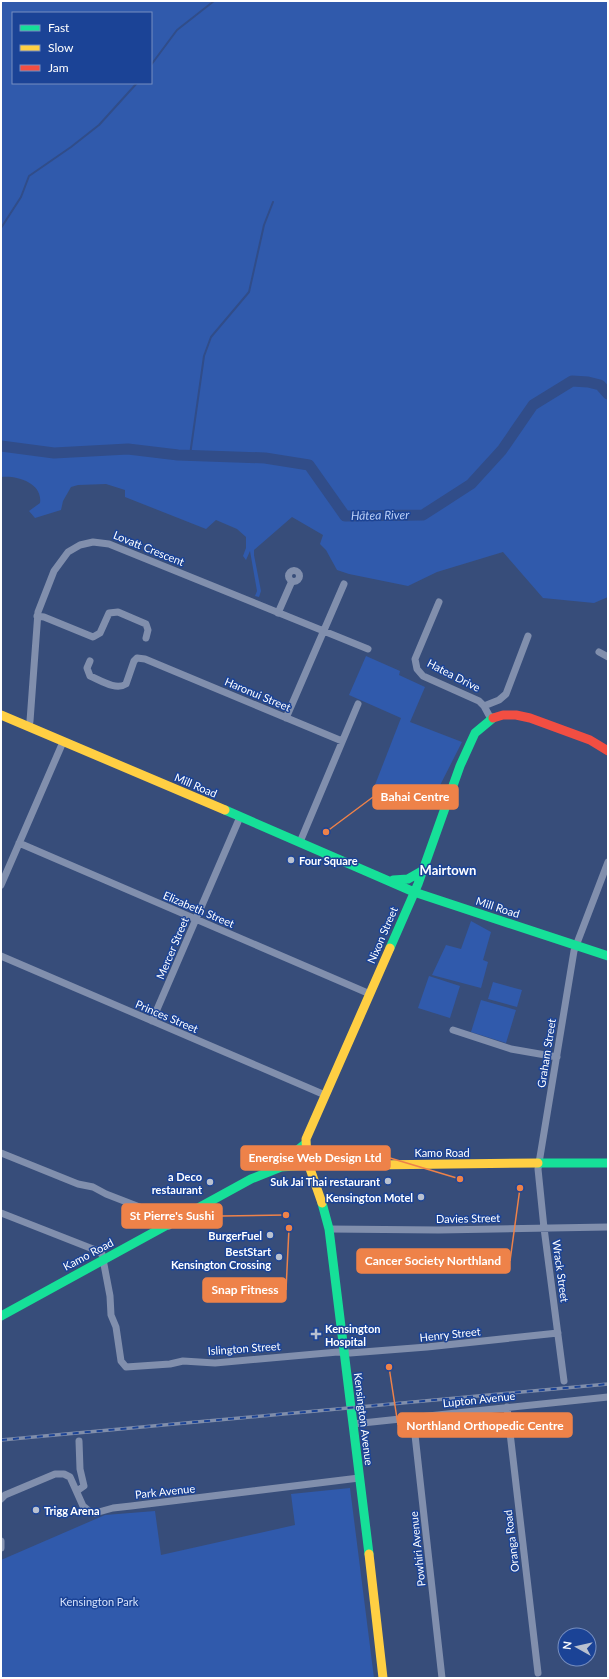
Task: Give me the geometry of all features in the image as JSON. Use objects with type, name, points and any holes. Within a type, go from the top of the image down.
[{"type":"main road","points":[[491,719],[508,714],[530,718],[590,740],[608,751]]},
{"type":"main road","name":"Mill Road","points":[[1,715],[414,892],[608,956]]},
{"type":"main road","name":"Nixon Street","points":[[308,1165],[305,1144],[308,1132],[414,892],[468,746],[475,733],[491,719]]},
{"type":"main road","name":"Mill Road","points":[[381,878],[406,881],[410,880],[422,871]]},
{"type":"main road","points":[[281,1167],[289,1157],[305,1144]]},
{"type":"main road","name":"Kamo Road","points":[[1,1316],[168,1226],[251,1179],[281,1167],[308,1165],[608,1163]]},
{"type":"main road","name":"Kensington Avenue","points":[[308,1165],[319,1194],[329,1229],[383,1678]]},
{"type":"street","name":"Lovatt Crescent","points":[[29,726],[37,616],[41,602],[54,571],[68,552],[80,545],[99,542],[109,544],[368,649]]},
{"type":"street","points":[[278,613],[292,581]]},
{"type":"street","points":[[286,718],[344,584]]},
{"type":"street","name":"Hatea Drive","points":[[439,602],[415,658],[418,670],[423,676],[471,696],[484,706],[491,719]]},
{"type":"street","points":[[37,616],[44,616],[93,637],[100,633],[109,613],[118,612],[146,624],[148,630],[146,638]]},
{"type":"street","points":[[484,706],[499,700],[506,694],[528,636]]},
{"type":"street","points":[[599,652],[608,656]]},
{"type":"street","name":"Haronui Street","points":[[90,661],[87,668],[90,676],[117,686],[126,684],[134,661],[137,658],[145,659],[342,741]]},
{"type":"street","points":[[300,842],[358,704]]},
{"type":"street","points":[[1,886],[63,742]]},
{"type":"street","name":"Mercer Street","points":[[152,1021],[240,817]]},
{"type":"street","name":"Elizabeth Street","points":[[19,843],[370,994]]},
{"type":"street","name":"Graham Street","points":[[538,1164],[574,951],[608,862]]},
{"type":"street","name":"Princes Street","points":[[1,956],[325,1095]]},
{"type":"street","points":[[453,1030],[511,1049],[557,1057]]},
{"type":"street","points":[[1,1152],[78,1184],[93,1187],[106,1194],[155,1213],[165,1220],[168,1226]]},
{"type":"street","name":"Wrack Street","points":[[538,1164],[544,1228],[564,1381]]},
{"type":"street","points":[[1,1213],[100,1252],[104,1260]]},
{"type":"street","name":"Davies Street","points":[[329,1229],[608,1228]]},
{"type":"street","name":"Islington Street","points":[[104,1260],[110,1296],[111,1315],[115,1323],[123,1366],[135,1367],[170,1364],[183,1361],[215,1363],[343,1352]]},
{"type":"street","name":"Henry Street","points":[[343,1352],[350,1353],[427,1347],[558,1333]]},
{"type":"street","name":"Lupton Avenue","points":[[353,1424],[608,1397]]},
{"type":"street","name":"Oranga Road","points":[[507,1407],[538,1673]]},
{"type":"street","name":"Powhiri Avenue","points":[[413,1417],[442,1678]]},
{"type":"street","points":[[77,1491],[84,1486],[80,1469],[79,1441]]},
{"type":"street","name":"Park Avenue","points":[[1,1499],[55,1474],[64,1474],[70,1477],[83,1506],[96,1514],[113,1508],[359,1478]]},
{"type":"street","points":[[1,1541],[1,1548]]},
{"type":"green space","points":[[1,1],[608,1],[608,597],[594,603],[543,598],[503,552],[437,572],[408,586],[349,574],[337,570],[326,550],[320,544],[323,535],[292,517],[254,550],[261,591],[259,597],[255,596],[257,591],[250,551],[246,560],[243,556],[246,548],[246,537],[237,529],[216,520],[206,529],[125,497],[125,490],[106,484],[78,485],[71,487],[63,501],[61,510],[35,518],[29,511],[40,503],[40,496],[37,490],[28,482],[14,477],[1,477]]},
{"type":"green space","points":[[366,656],[400,671],[399,675],[425,687],[410,722],[462,742],[428,809],[373,790],[401,718],[349,695]]},
{"type":"green space","points":[[471,921],[491,932],[483,960],[488,962],[481,988],[432,975],[446,945],[461,949]]},
{"type":"green space","points":[[429,976],[460,986],[450,1018],[418,1008]]},
{"type":"green space","points":[[493,982],[522,990],[517,1007],[488,999]]},
{"type":"green space","points":[[481,1000],[516,1010],[506,1043],[471,1032]]},
{"type":"green space","name":"Kensington Park","points":[[350,1488],[374,1678],[1,1678],[1,1560],[105,1515],[155,1511],[161,1555],[295,1525],[291,1494]]},
{"type":"waterway","points":[[152,64],[177,30],[214,1]]},
{"type":"waterway","points":[[1,228],[21,197],[29,176],[71,147],[99,125],[136,84]]},
{"type":"waterway","points":[[190,455],[204,356],[211,337],[249,292],[264,225],[273,202]]},
{"type":"waterway","name":"Hātea River","points":[[1,446],[54,453],[128,449],[178,455],[265,458],[309,465],[345,516],[423,515],[471,484],[502,450],[533,405],[572,381],[588,382],[600,385],[608,394]]},
{"type":"railway","points":[[1,1440],[608,1384]]},
{"type":"traffic: fast","points":[[390,948],[418,884],[460,766],[475,733],[493,718]]},
{"type":"traffic: fast","points":[[225,810],[414,892],[608,956]]},
{"type":"traffic: fast","points":[[393,880],[408,879],[422,871]]},
{"type":"traffic: fast","points":[[281,1167],[289,1157],[305,1144]]},
{"type":"traffic: fast","points":[[538,1163],[608,1163]]},
{"type":"traffic: fast","points":[[1,1316],[251,1179],[281,1167],[308,1165],[372,1165]]},
{"type":"traffic: fast","points":[[322,1203],[329,1229],[369,1554]]},
{"type":"traffic: slow","points":[[1,715],[225,810]]},
{"type":"traffic: slow","points":[[322,1203],[307,1160],[306,1139],[390,948]]},
{"type":"traffic: slow","points":[[372,1165],[538,1163]]},
{"type":"traffic: slow","points":[[369,1554],[383,1678]]},
{"type":"traffic: jam","points":[[493,718],[503,715],[516,715],[530,718],[590,740],[608,751]]},
{"type":"place","name":"Bahai Centre","points":[[326,832]]},
{"type":"place","name":"Four Square","points":[[291,860]]},
{"type":"place","name":"Energise Web Design Ltd","points":[[460,1179]]},
{"type":"place","name":"Suk Jai Thai restaurant","points":[[388,1181]]},
{"type":"place","name":"a Deco restaurant","points":[[210,1182]]},
{"type":"place","name":"Cancer Society Northland","points":[[520,1188]]},
{"type":"place","name":"Kensington Motel","points":[[421,1197]]},
{"type":"place","name":"St Pierre's Sushi","points":[[286,1215]]},
{"type":"place","name":"Snap Fitness","points":[[289,1228]]},
{"type":"place","name":"BurgerFuel","points":[[270,1235]]},
{"type":"place","name":"BestStart Kensington Crossing","points":[[279,1257]]},
{"type":"place","name":"Kensington Hospital","points":[[316,1334]]},
{"type":"place","name":"Northland Orthopedic Centre","points":[[389,1367]]},
{"type":"place","name":"Trigg Arena","points":[[36,1510]]},
{"type":"district","name":"Mairtown","points":[[448,870]]}]
